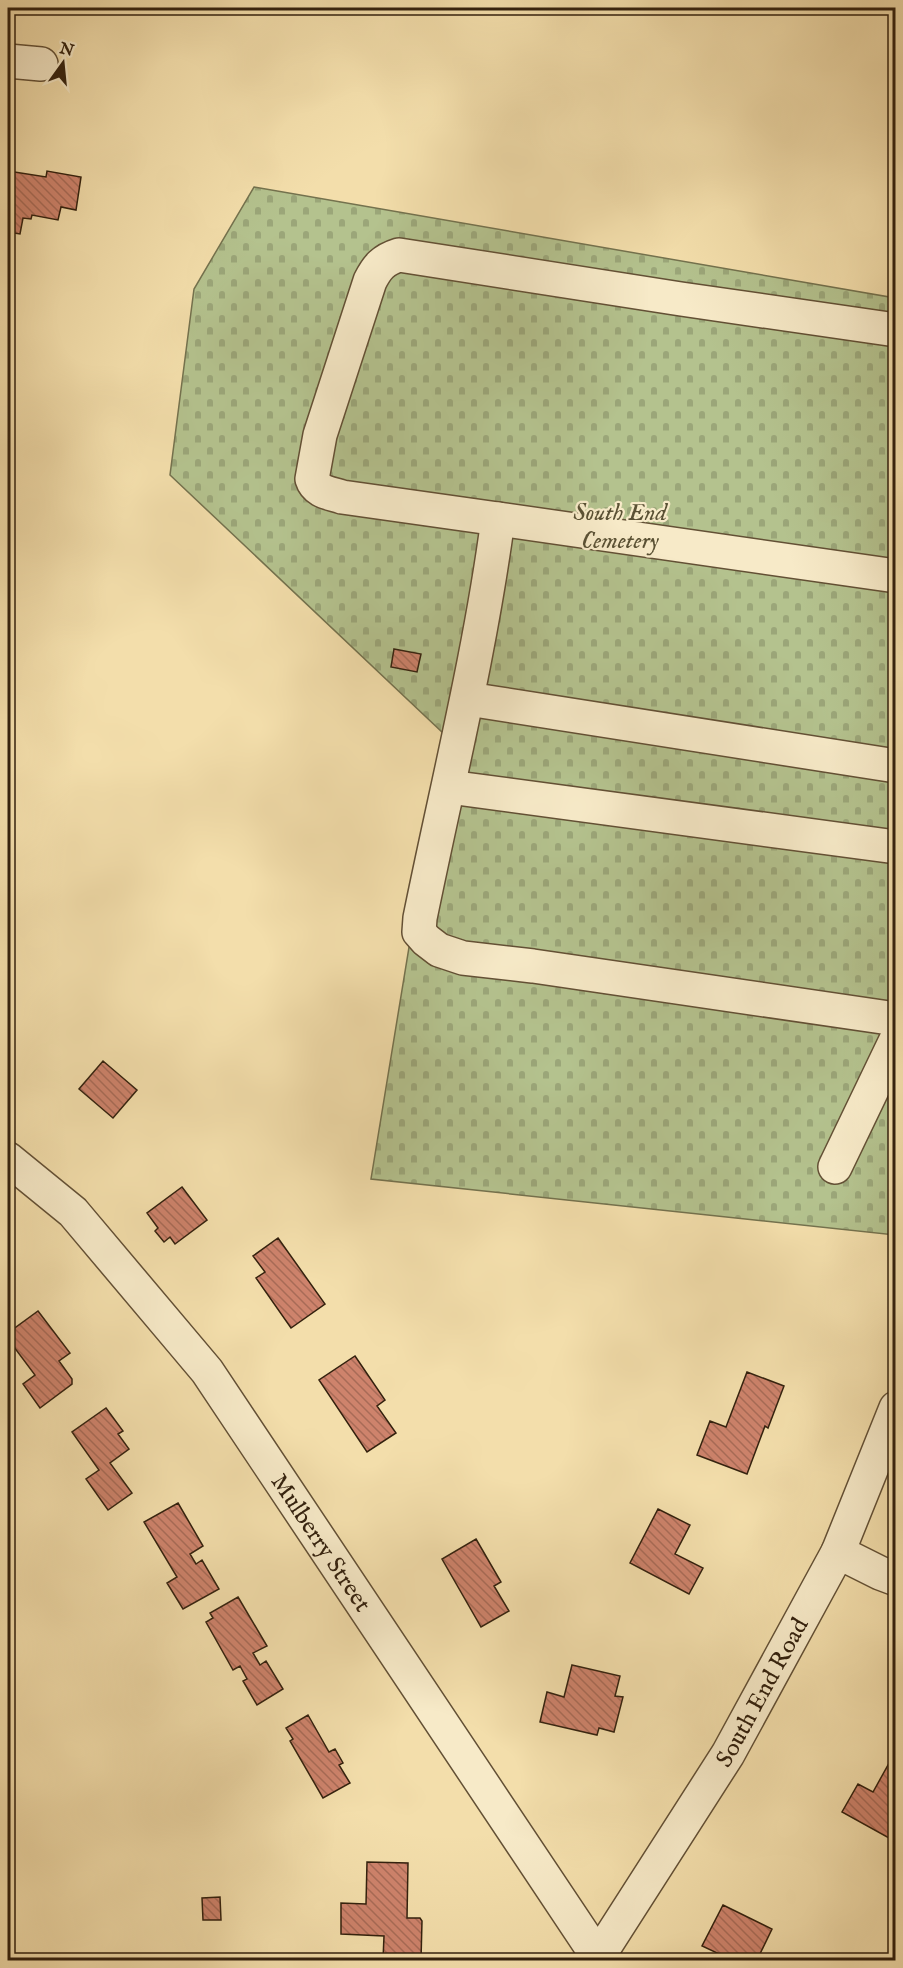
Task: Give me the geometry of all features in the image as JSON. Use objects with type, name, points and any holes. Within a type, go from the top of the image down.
[{"type":"street","points":[[8,61],[41,64]]},
{"type":"street","points":[[896,330],[399,255],[388,258],[377,267],[363,303],[320,435],[312,479],[314,486],[322,491],[342,497],[896,576]]},
{"type":"street","points":[[498,519],[468,699],[419,932],[439,950],[463,958],[533,966],[896,1019]]},
{"type":"street","points":[[468,699],[896,766]]},
{"type":"street","points":[[449,787],[896,847]]},
{"type":"street","points":[[836,1167],[896,1040]]},
{"type":"street","name":"Mulberry Street","points":[[8,1159],[73,1212],[207,1371],[597,1959]]},
{"type":"street","name":"South End Road","points":[[597,1959],[728,1754],[838,1552],[896,1408]]},
{"type":"street","points":[[838,1552],[880,1574],[896,1579]]},
{"type":"green space","name":"South End Cemetery","points":[[254,187],[895,298],[895,1235],[371,1179],[444,734],[170,475],[194,289]]},
{"type":"building","points":[[8,171],[46,177],[47,171],[81,177],[76,210],[61,207],[58,220],[32,215],[31,219],[23,218],[20,234],[8,232]]},
{"type":"building","points":[[394,649],[421,654],[417,672],[391,667]]},
{"type":"building","points":[[103,1061],[137,1090],[113,1118],[79,1089]]},
{"type":"building","points":[[182,1187],[207,1220],[175,1244],[170,1237],[164,1242],[155,1231],[158,1228],[147,1213]]},
{"type":"building","points":[[278,1238],[325,1304],[291,1328],[256,1278],[265,1272],[253,1256]]},
{"type":"building","points":[[38,1311],[70,1353],[59,1361],[72,1379],[72,1384],[40,1408],[23,1384],[35,1375],[8,1339],[8,1333]]},
{"type":"building","points":[[355,1356],[385,1400],[377,1406],[396,1433],[367,1452],[319,1380]]},
{"type":"building","points":[[747,1372],[784,1386],[768,1428],[765,1426],[747,1474],[697,1455],[710,1421],[726,1427]]},
{"type":"building","points":[[106,1408],[123,1431],[118,1434],[129,1449],[110,1463],[132,1493],[108,1510],[86,1479],[99,1470],[72,1432]]},
{"type":"building","points":[[178,1503],[203,1546],[190,1554],[196,1564],[202,1560],[219,1589],[183,1609],[167,1583],[177,1577],[144,1522]]},
{"type":"building","points":[[658,1509],[690,1525],[675,1554],[703,1568],[689,1594],[630,1563]]},
{"type":"building","points":[[476,1539],[501,1582],[494,1586],[509,1611],[481,1627],[442,1559]]},
{"type":"building","points":[[238,1597],[267,1646],[253,1653],[260,1665],[266,1661],[283,1689],[257,1705],[243,1681],[247,1679],[240,1666],[233,1670],[206,1622],[213,1618],[210,1613]]},
{"type":"building","points":[[572,1665],[620,1676],[615,1696],[623,1697],[614,1732],[599,1728],[597,1735],[540,1722],[547,1692],[564,1697]]},
{"type":"building","points":[[308,1715],[329,1752],[335,1749],[343,1763],[339,1765],[350,1783],[323,1798],[290,1741],[293,1739],[286,1728]]},
{"type":"building","points":[[893,1756],[896,1758],[896,1827],[889,1838],[842,1812],[858,1784],[873,1792]]},
{"type":"building","points":[[367,1862],[408,1863],[407,1918],[420,1918],[422,1921],[421,1960],[383,1960],[384,1936],[341,1934],[341,1903],[366,1904]]},
{"type":"building","points":[[220,1897],[221,1920],[203,1920],[202,1898]]},
{"type":"building","points":[[723,1905],[772,1929],[757,1960],[732,1960],[702,1946]]}]
